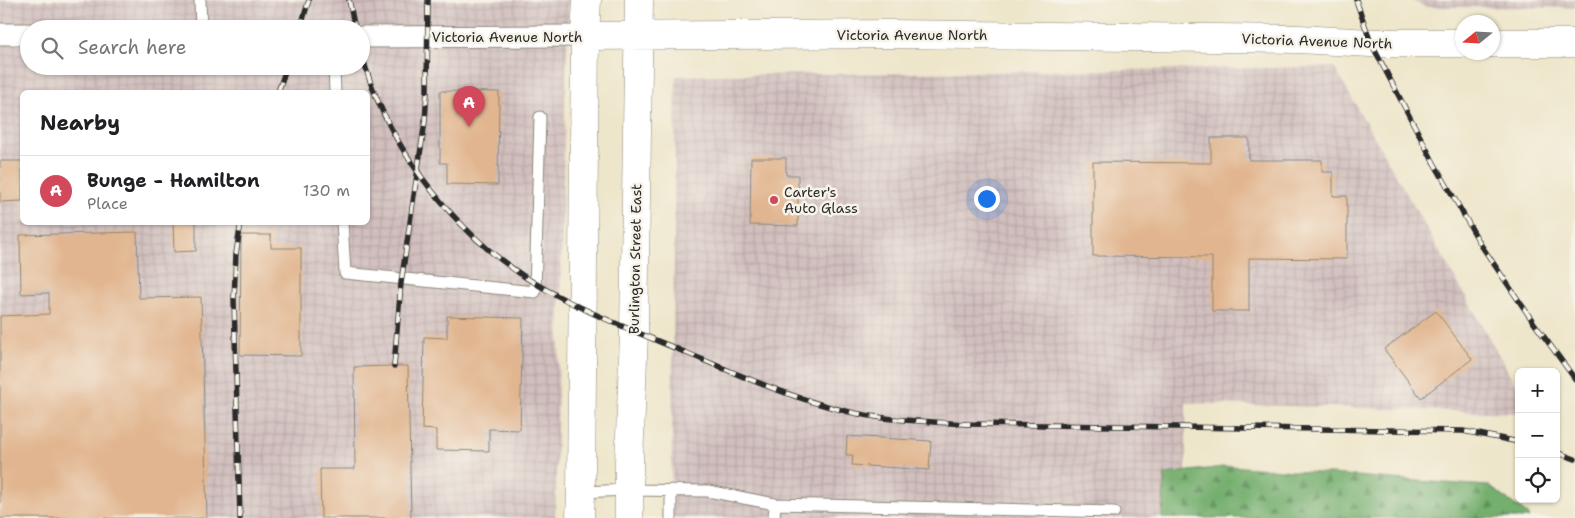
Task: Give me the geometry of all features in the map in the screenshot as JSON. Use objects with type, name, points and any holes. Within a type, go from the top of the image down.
[{"type":"main road","points":[[580,505],[585,36],[587,0]]},
{"type":"main road","name":"Burlington Street East","points":[[629,518],[639,0]]},
{"type":"main road","name":"Victoria Avenue North","points":[[585,36],[892,34],[1455,43]]},
{"type":"main road","points":[[1500,43],[1575,43]]},
{"type":"street","points":[[0,34],[20,34]]},
{"type":"street","name":"Victoria Avenue North","points":[[370,37],[585,36]]},
{"type":"lane","points":[[200,0],[201,20]]},
{"type":"lane","points":[[334,75],[335,90]]},
{"type":"lane","points":[[342,225],[345,273],[535,292],[540,117]]},
{"type":"lane","points":[[580,505],[629,490],[671,490],[708,491],[775,504],[1114,512]]},
{"type":"lane","points":[[671,490],[671,518]]},
{"type":"lane","points":[[774,518],[775,504]]},
{"type":"shaded area","points":[[0,0],[569,0],[555,518],[0,518]]},
{"type":"shaded area","points":[[1411,0],[1575,0],[1575,8],[1426,7]]},
{"type":"shaded area","points":[[1334,67],[1515,383],[1515,413],[1186,403],[1186,518],[671,518],[676,76]]},
{"type":"green space","points":[[1231,466],[1489,486],[1526,513],[1529,518],[1162,518],[1165,474]]},
{"type":"building","points":[[440,91],[499,92],[498,185],[447,184],[447,163],[440,163]]},
{"type":"building","points":[[1211,138],[1249,138],[1249,160],[1322,160],[1322,172],[1333,172],[1333,196],[1347,196],[1347,259],[1249,258],[1249,311],[1212,311],[1212,257],[1093,256],[1093,162],[1211,163]]},
{"type":"building","name":"Carter's Auto Glass","points":[[751,158],[786,158],[786,175],[798,175],[798,226],[750,225]]},
{"type":"building","points":[[0,161],[20,161],[20,201],[0,202]]},
{"type":"building","points":[[173,225],[196,225],[196,251],[174,252]]},
{"type":"building","points":[[137,232],[139,298],[201,297],[207,518],[0,518],[0,316],[49,314],[49,293],[21,294],[20,235]]},
{"type":"building","points":[[241,235],[271,235],[271,248],[301,248],[301,356],[240,355]]},
{"type":"building","points":[[1436,311],[1472,359],[1421,398],[1384,349]]},
{"type":"building","points":[[447,316],[523,318],[520,430],[489,429],[489,451],[436,450],[436,430],[422,429],[424,337],[447,338]]},
{"type":"building","points":[[408,366],[411,518],[321,518],[320,469],[355,469],[354,367]]},
{"type":"building","points":[[847,436],[931,441],[929,470],[852,465],[853,455],[846,455]]},
{"type":"railway","points":[[303,20],[309,0]]},
{"type":"railway","points":[[349,0],[353,20]]},
{"type":"railway","points":[[394,366],[401,283],[425,121],[428,0]]},
{"type":"railway","points":[[1356,0],[1371,43],[1434,163],[1481,245],[1575,379]]},
{"type":"railway","points":[[279,90],[284,75]]},
{"type":"railway","points":[[368,75],[385,117],[423,179],[470,233],[497,257],[525,277],[582,308],[744,377],[828,407],[879,417],[966,424],[1463,431],[1515,441]]},
{"type":"railway","points":[[240,518],[234,299],[236,254],[241,225]]},
{"type":"railway","points":[[1560,453],[1575,459]]},
{"type":"place","name":"Bunge - Hamilton","points":[[469,127]]},
{"type":"place","name":"Carter's Auto Glass","points":[[774,200]]}]
